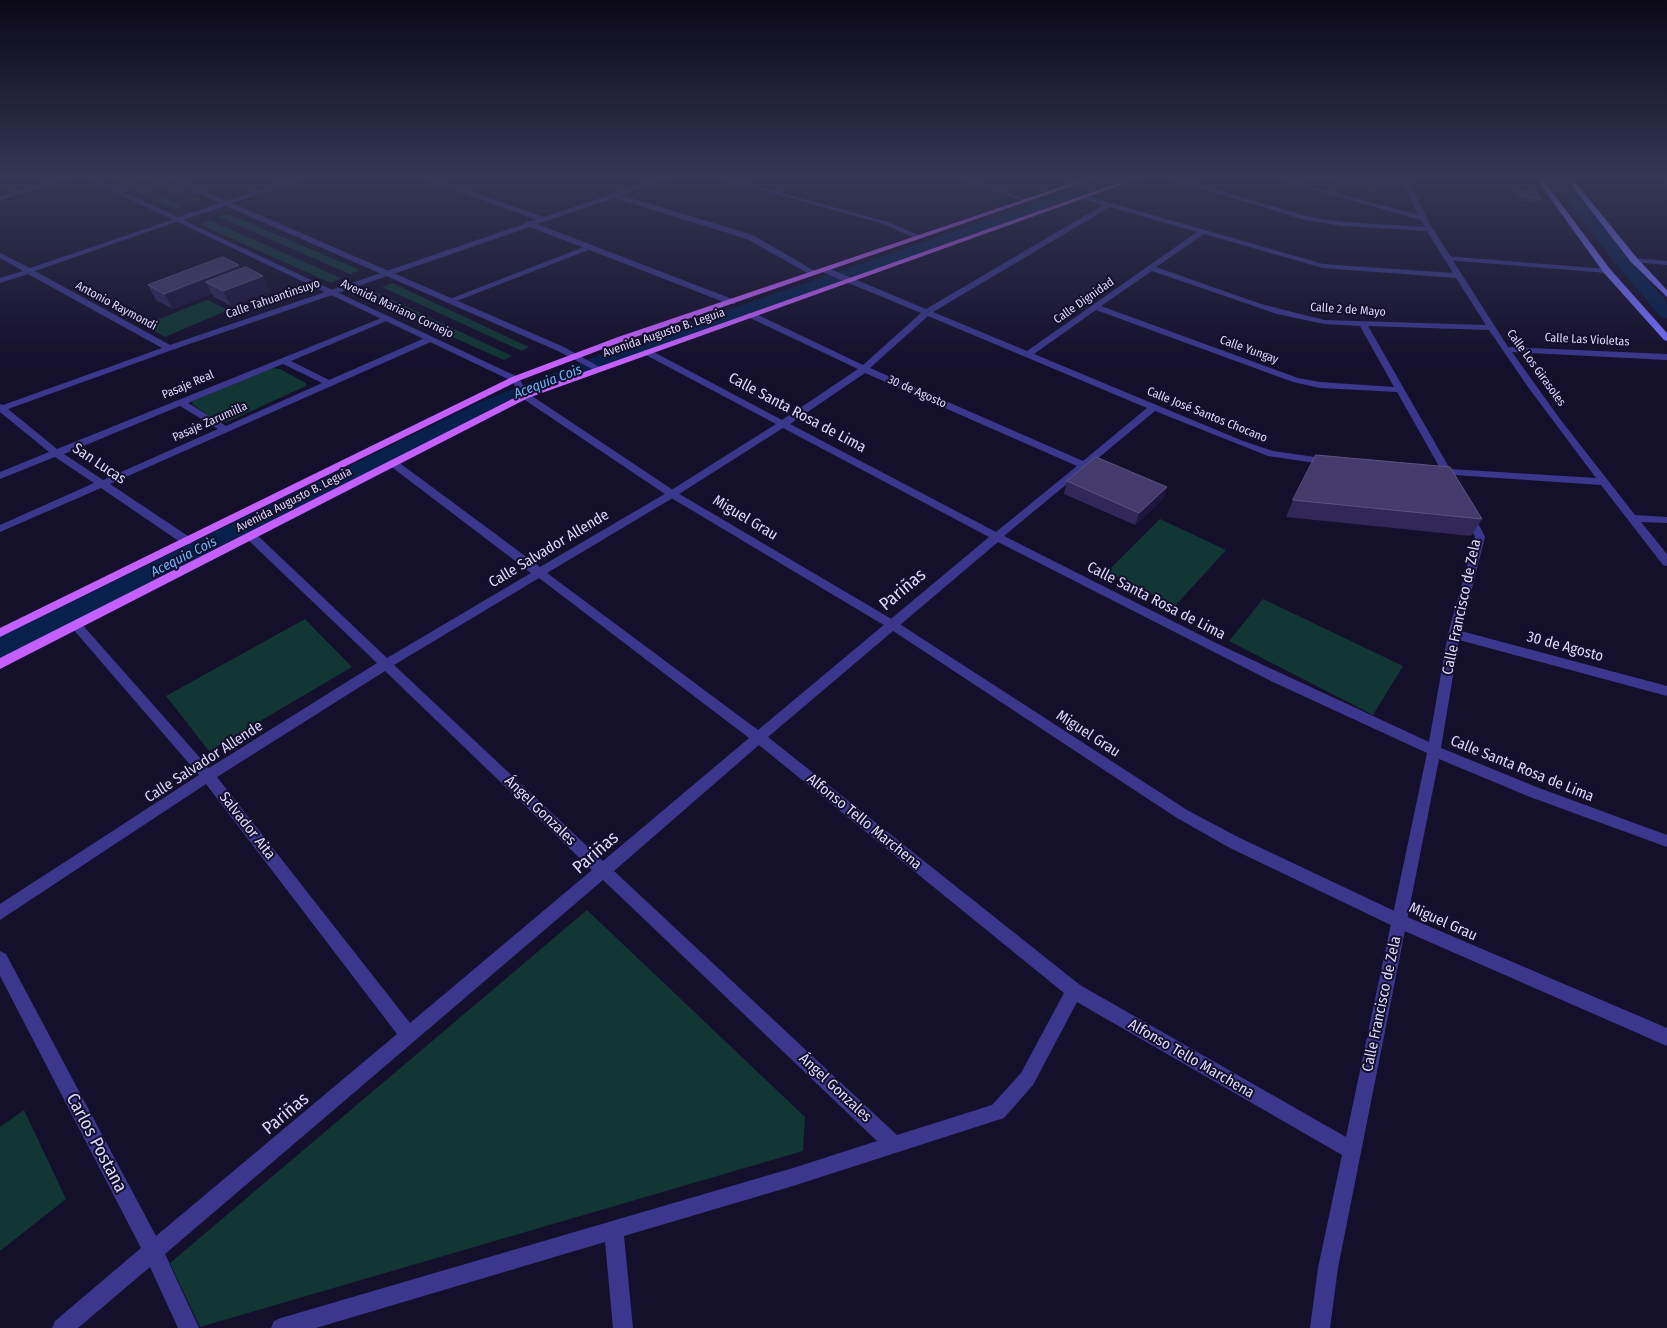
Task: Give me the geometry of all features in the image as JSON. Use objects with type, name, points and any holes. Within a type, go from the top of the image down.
[{"type":"main road","name":"Avenida Augusto B. Leguia","points":[[0,633],[515,380],[576,356],[914,239]]},
{"type":"main road","name":"Avenida Augusto B. Leguia","points":[[0,664],[525,396],[598,368],[965,239]]},
{"type":"main road","points":[[1582,239],[1606,271],[1667,338]]},
{"type":"main road","points":[[1617,239],[1667,295]]},
{"type":"street","points":[[0,281],[122,239]]},
{"type":"street","name":"Avenida Mariano Cornejo","points":[[218,239],[515,380]]},
{"type":"street","name":"Avenida Mariano Cornejo","points":[[309,239],[576,356],[598,368]]},
{"type":"street","name":"Calle Tahuantinsuyo","points":[[1,408],[483,239]]},
{"type":"street","points":[[572,239],[732,302]]},
{"type":"street","points":[[754,239],[814,273]]},
{"type":"street","name":"Calle Salvador Allende","points":[[0,913],[208,776],[386,664],[672,494],[783,424],[864,369],[927,312],[1051,239]]},
{"type":"street","name":"Calle Dignidad","points":[[1028,354],[1192,239]]},
{"type":"street","points":[[1227,239],[1324,266],[1458,276]]},
{"type":"street","name":"Calle Los Girasoles","points":[[1436,239],[1506,349],[1604,482],[1667,562]]},
{"type":"street","points":[[450,300],[592,246]]},
{"type":"street","name":"Antonio Raymondi","points":[[0,255],[170,348]]},
{"type":"street","points":[[1447,258],[1606,271]]},
{"type":"street","points":[[1634,260],[1667,263]]},
{"type":"street","name":"Calle 2 de Mayo","points":[[1151,268],[1282,313],[1324,322],[1491,328]]},
{"type":"street","name":"Calle José Santos Chocano","points":[[825,270],[1271,454],[1301,460],[1340,463]]},
{"type":"street","name":"Calle Yungay","points":[[1095,307],[1296,380],[1320,385],[1401,390]]},
{"type":"street","name":"30 de Agosto","points":[[751,315],[864,369],[1084,465]]},
{"type":"street","name":"Pasaje Real","points":[[0,476],[387,318]]},
{"type":"street","points":[[1363,324],[1456,488]]},
{"type":"street","name":"Pasaje Zarumilla","points":[[0,529],[430,339]]},
{"type":"street","name":"Calle Las Violetas","points":[[1506,349],[1667,357]]},
{"type":"street","name":"Calle Santa Rosa de Lima","points":[[647,352],[995,538],[1290,687],[1434,752],[1614,823],[1667,841]]},
{"type":"street","points":[[282,360],[328,383]]},
{"type":"street","points":[[515,380],[525,396]]},
{"type":"street","name":"Miguel Grau","points":[[525,396],[672,494],[891,624],[1182,814],[1235,843],[1399,921],[1667,1036]]},
{"type":"street","points":[[180,402],[225,429]]},
{"type":"street","name":"Pariñas","points":[[62,1328],[409,1036],[891,624],[1154,407]]},
{"type":"street","name":"San Lucas","points":[[1,408],[56,454],[187,541]]},
{"type":"street","name":"Alfonso Tello Marchena","points":[[394,463],[759,738],[1074,992],[1352,1151]]},
{"type":"street","points":[[1428,470],[1604,482]]},
{"type":"street","name":"Calle Francisco de Zela","points":[[1320,1328],[1328,1268],[1434,752],[1454,634],[1480,537],[1464,504]]},
{"type":"street","points":[[1632,518],[1667,520]]},
{"type":"street","name":"Ángel Gonzales","points":[[251,536],[603,871],[896,1145]]},
{"type":"street","name":"Salvador Aita","points":[[76,625],[208,776],[409,1036]]},
{"type":"street","name":"30 de Agosto","points":[[1454,634],[1667,691]]},
{"type":"street","name":"Carlos Postana","points":[[0,959],[153,1250],[189,1328]]},
{"type":"street","points":[[281,1328],[896,1145],[998,1112],[1027,1079],[1074,992]]},
{"type":"street","points":[[614,1229],[623,1328]]},
{"type":"green space","points":[[232,239],[252,239],[341,278],[331,283]]},
{"type":"green space","points":[[270,239],[287,239],[360,270],[350,274]]},
{"type":"green space","points":[[392,283],[529,347],[522,351],[382,287]]},
{"type":"green space","points":[[373,291],[512,356],[504,360],[361,296]]},
{"type":"green space","points":[[207,300],[228,310],[165,337],[144,325]]},
{"type":"green space","points":[[272,368],[280,369],[306,383],[306,386],[227,422],[220,423],[192,404],[193,401]]},
{"type":"green space","points":[[1160,519],[1226,550],[1175,606],[1107,572]]},
{"type":"green space","points":[[1263,599],[1403,666],[1373,715],[1229,641]]},
{"type":"green space","points":[[305,619],[352,667],[209,751],[166,696]]},
{"type":"green space","points":[[587,910],[805,1117],[803,1151],[200,1327],[170,1263]]},
{"type":"green space","points":[[24,1110],[66,1199],[0,1251],[0,1127]]},
{"type":"building","points":[[223,257],[239,265],[164,294],[148,285]]},
{"type":"building","points":[[246,267],[263,276],[223,291],[206,282]]},
{"type":"building","points":[[1316,455],[1450,467],[1482,519],[1293,500]]},
{"type":"building","points":[[1096,457],[1167,487],[1139,513],[1067,481]]},
{"type":"waterway","name":"Acequia Cois","points":[[0,649],[487,406],[612,357],[947,239]]},
{"type":"waterway","points":[[1605,239],[1667,313]]}]
